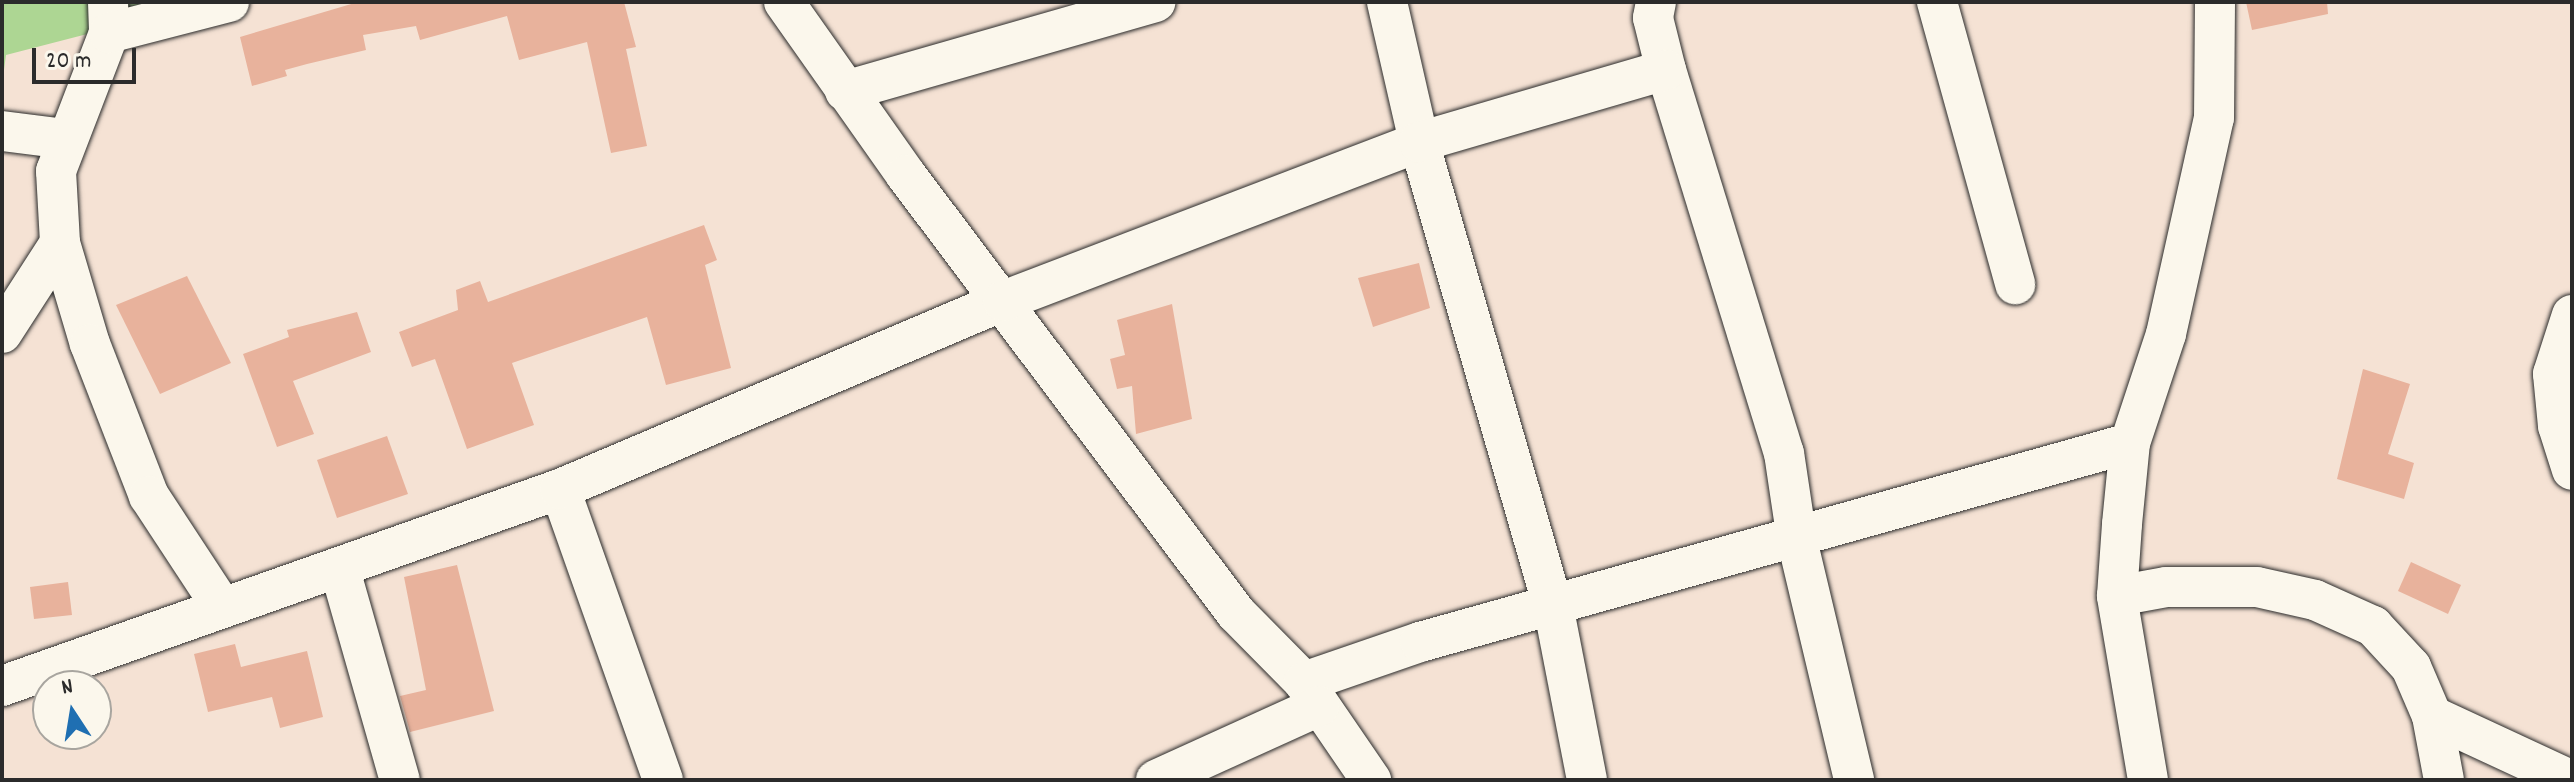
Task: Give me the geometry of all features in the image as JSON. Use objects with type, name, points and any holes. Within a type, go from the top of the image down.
[{"type":"street","points":[[222,607],[149,496],[90,344],[60,243],[56,171],[108,18],[229,2]]},
{"type":"street","points":[[784,2],[845,91],[1236,613],[1312,694],[1371,780]]},
{"type":"street","points":[[845,91],[1155,2]]},
{"type":"street","points":[[1387,2],[1419,142],[1553,605],[1587,780]]},
{"type":"street","points":[[1656,2],[1653,18],[1666,70],[1784,453],[1797,540],[1854,780]]},
{"type":"street","points":[[1937,2],[2015,284]]},
{"type":"street","points":[[2148,780],[2117,596],[2130,443],[2166,334],[2214,118],[2215,2]]},
{"type":"street","points":[[2,686],[222,607],[340,570],[560,489],[1003,301],[1419,142],[1666,70]]},
{"type":"street","points":[[2,131],[65,139]]},
{"type":"street","points":[[2,333],[60,243]]},
{"type":"street","points":[[2572,315],[2553,374],[2558,426],[2572,470]]},
{"type":"street","points":[[1156,780],[1312,694],[1420,642],[1797,540],[1833,524],[2130,443]]},
{"type":"street","points":[[560,489],[663,780]]},
{"type":"street","points":[[340,570],[400,780]]},
{"type":"street","points":[[2117,596],[2215,586],[2257,587],[2315,600],[2373,626],[2411,667],[2432,716],[2444,780]]},
{"type":"street","points":[[2432,716],[2570,780]]},
{"type":"green space","points":[[2,2],[211,2],[6,55],[2,85]]},
{"type":"building","points":[[358,2],[624,2],[636,47],[626,49],[647,146],[611,153],[587,42],[519,60],[507,16],[420,40],[416,26],[363,35],[366,50],[285,70],[287,76],[252,86],[240,37]]},
{"type":"building","points":[[2246,2],[2327,2],[2328,14],[2252,30]]},
{"type":"building","points":[[704,225],[717,260],[705,265],[731,368],[666,385],[647,317],[512,363],[534,425],[467,449],[435,359],[412,367],[399,332],[458,310],[456,290],[480,281],[488,302]]},
{"type":"building","points":[[1419,263],[1430,308],[1373,327],[1358,278]]},
{"type":"building","points":[[187,276],[231,363],[160,394],[116,305]]},
{"type":"building","points":[[1172,304],[1192,419],[1136,434],[1132,386],[1117,389],[1110,359],[1125,355],[1117,320]]},
{"type":"building","points":[[357,312],[371,352],[293,381],[314,434],[277,447],[243,354],[289,337],[287,330]]},
{"type":"building","points":[[2363,369],[2410,384],[2388,454],[2414,463],[2404,499],[2337,479]]},
{"type":"building","points":[[387,436],[408,494],[337,518],[317,460]]},
{"type":"building","points":[[2411,562],[2461,585],[2448,614],[2398,591]]},
{"type":"building","points":[[457,565],[494,711],[410,732],[400,696],[426,690],[404,577]]},
{"type":"building","points":[[68,582],[72,615],[34,619],[30,587]]},
{"type":"building","points":[[235,644],[241,667],[307,651],[323,717],[280,728],[272,697],[208,712],[194,654]]}]
